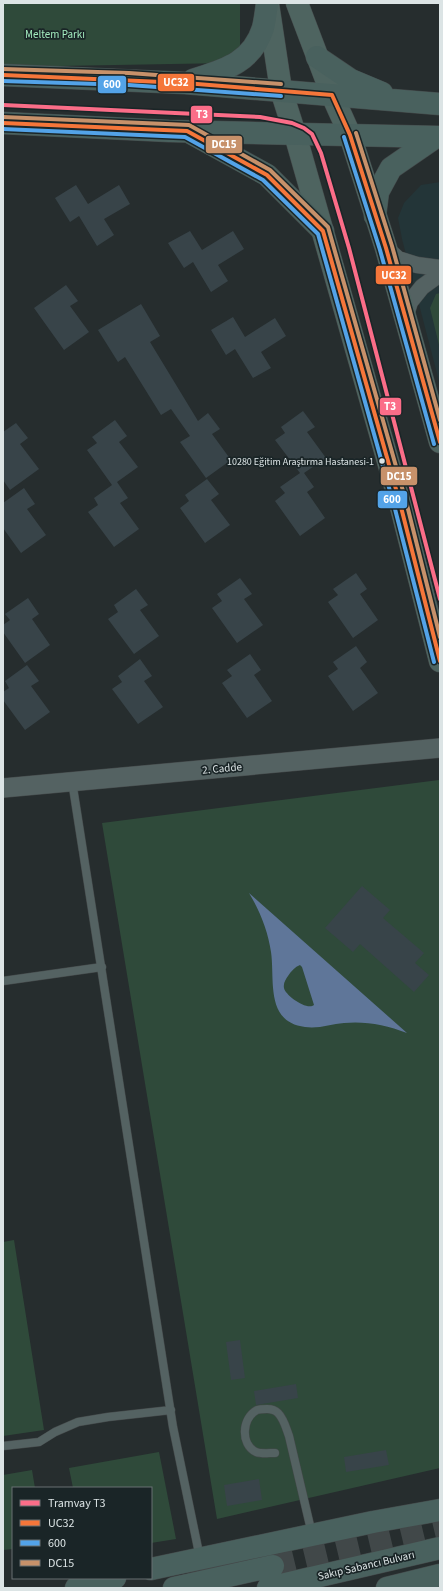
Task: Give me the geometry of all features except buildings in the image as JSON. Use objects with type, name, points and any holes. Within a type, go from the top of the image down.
[{"type":"main road","points":[[185,82],[223,70],[237,63],[247,54],[253,48],[263,28],[268,3]]},
{"type":"main road","points":[[268,3],[281,90],[323,231],[401,507],[440,661]]},
{"type":"main road","points":[[297,3],[332,95],[350,135],[386,248],[405,318],[437,421],[440,442]]},
{"type":"main road","points":[[317,57],[351,80],[377,91],[418,102]]},
{"type":"main road","points":[[3,75],[185,82],[440,104]]},
{"type":"main road","points":[[3,123],[187,131],[438,137]]},
{"type":"main road","points":[[187,131],[267,175],[323,231]]},
{"type":"main road","points":[[375,216],[378,192],[390,168],[438,137]]},
{"type":"main road","points":[[152,1569],[440,1510]]},
{"type":"main road","name":"Sakıp Sabancı Bulvarı","points":[[268,1588],[440,1548]]},
{"type":"main road","points":[[174,1588],[273,1566]]},
{"type":"main road","points":[[387,1588],[440,1575]]},
{"type":"main road","points":[[76,1588],[111,1579]]},
{"type":"street","points":[[386,248],[398,259],[417,265],[440,268]]},
{"type":"street","points":[[405,318],[410,302],[422,287],[440,274]]},
{"type":"street","name":"2. Cadde","points":[[3,788],[440,748]]},
{"type":"lane","points":[[72,781],[171,1410],[200,1559]]},
{"type":"lane","points":[[3,981],[102,967]]},
{"type":"lane","points":[[275,1454],[257,1452],[249,1447],[245,1437],[245,1426],[250,1416],[258,1410],[271,1409],[278,1413],[284,1421],[289,1436],[312,1535]]},
{"type":"lane","points":[[3,1446],[39,1442],[54,1432],[78,1422],[171,1410]]},
{"type":"shaded area","points":[[440,182],[440,385],[402,239],[398,218],[404,203],[421,185]]},
{"type":"green space","name":"Meltem Parkı","points":[[3,3],[240,3],[240,49],[228,63],[3,67]]},
{"type":"green space","points":[[440,293],[440,349],[430,308],[436,294]]},
{"type":"green space","points":[[439,780],[440,1468],[217,1519],[102,823]]},
{"type":"green space","points":[[14,1240],[44,1430],[3,1436],[3,1242]]},
{"type":"green space","points":[[159,1452],[176,1539],[152,1543],[152,1487],[73,1487],[69,1468]]},
{"type":"green space","points":[[32,1470],[35,1487],[12,1487],[12,1549],[3,1550],[3,1475]]},
{"type":"water","points":[[249,893],[407,1033],[368,1023],[344,1023],[305,1027],[292,1023],[283,1017],[274,998],[271,952],[268,936]],"holes":[[[300,965],[302,967],[314,1005],[311,1006],[306,1006],[292,998],[284,988],[285,981],[289,974],[296,967]]]},
{"type":"tunnel","points":[[273,1566],[440,1526]]},
{"type":"tram line","name":"T3","points":[[3,105],[260,117],[292,123],[304,128],[312,134],[321,153],[349,248],[440,599]]},
{"type":"transit line","name":"DC15","points":[[3,69],[129,73],[281,84]]},
{"type":"transit line","name":"UC32","points":[[3,75],[185,83],[332,95],[350,135],[386,248],[440,442]]},
{"type":"transit line","name":"600","points":[[3,81],[129,85],[281,96]]},
{"type":"transit line","name":"DC15","points":[[3,117],[189,125],[270,170],[328,227],[407,505],[440,637]]},
{"type":"transit line","name":"UC32","points":[[3,123],[187,131],[267,175],[323,231],[401,507],[440,661]]},
{"type":"transit line","name":"600","points":[[3,129],[185,137],[263,180],[318,234],[395,509],[434,662]]},
{"type":"transit line","name":"DC15","points":[[356,133],[392,246],[440,420]]},
{"type":"transit line","name":"600","points":[[344,137],[380,250],[434,444]]},
{"type":"place","name":"10280 Eğitim Araştırma Hastanesi-1","points":[[382,461]]}]
